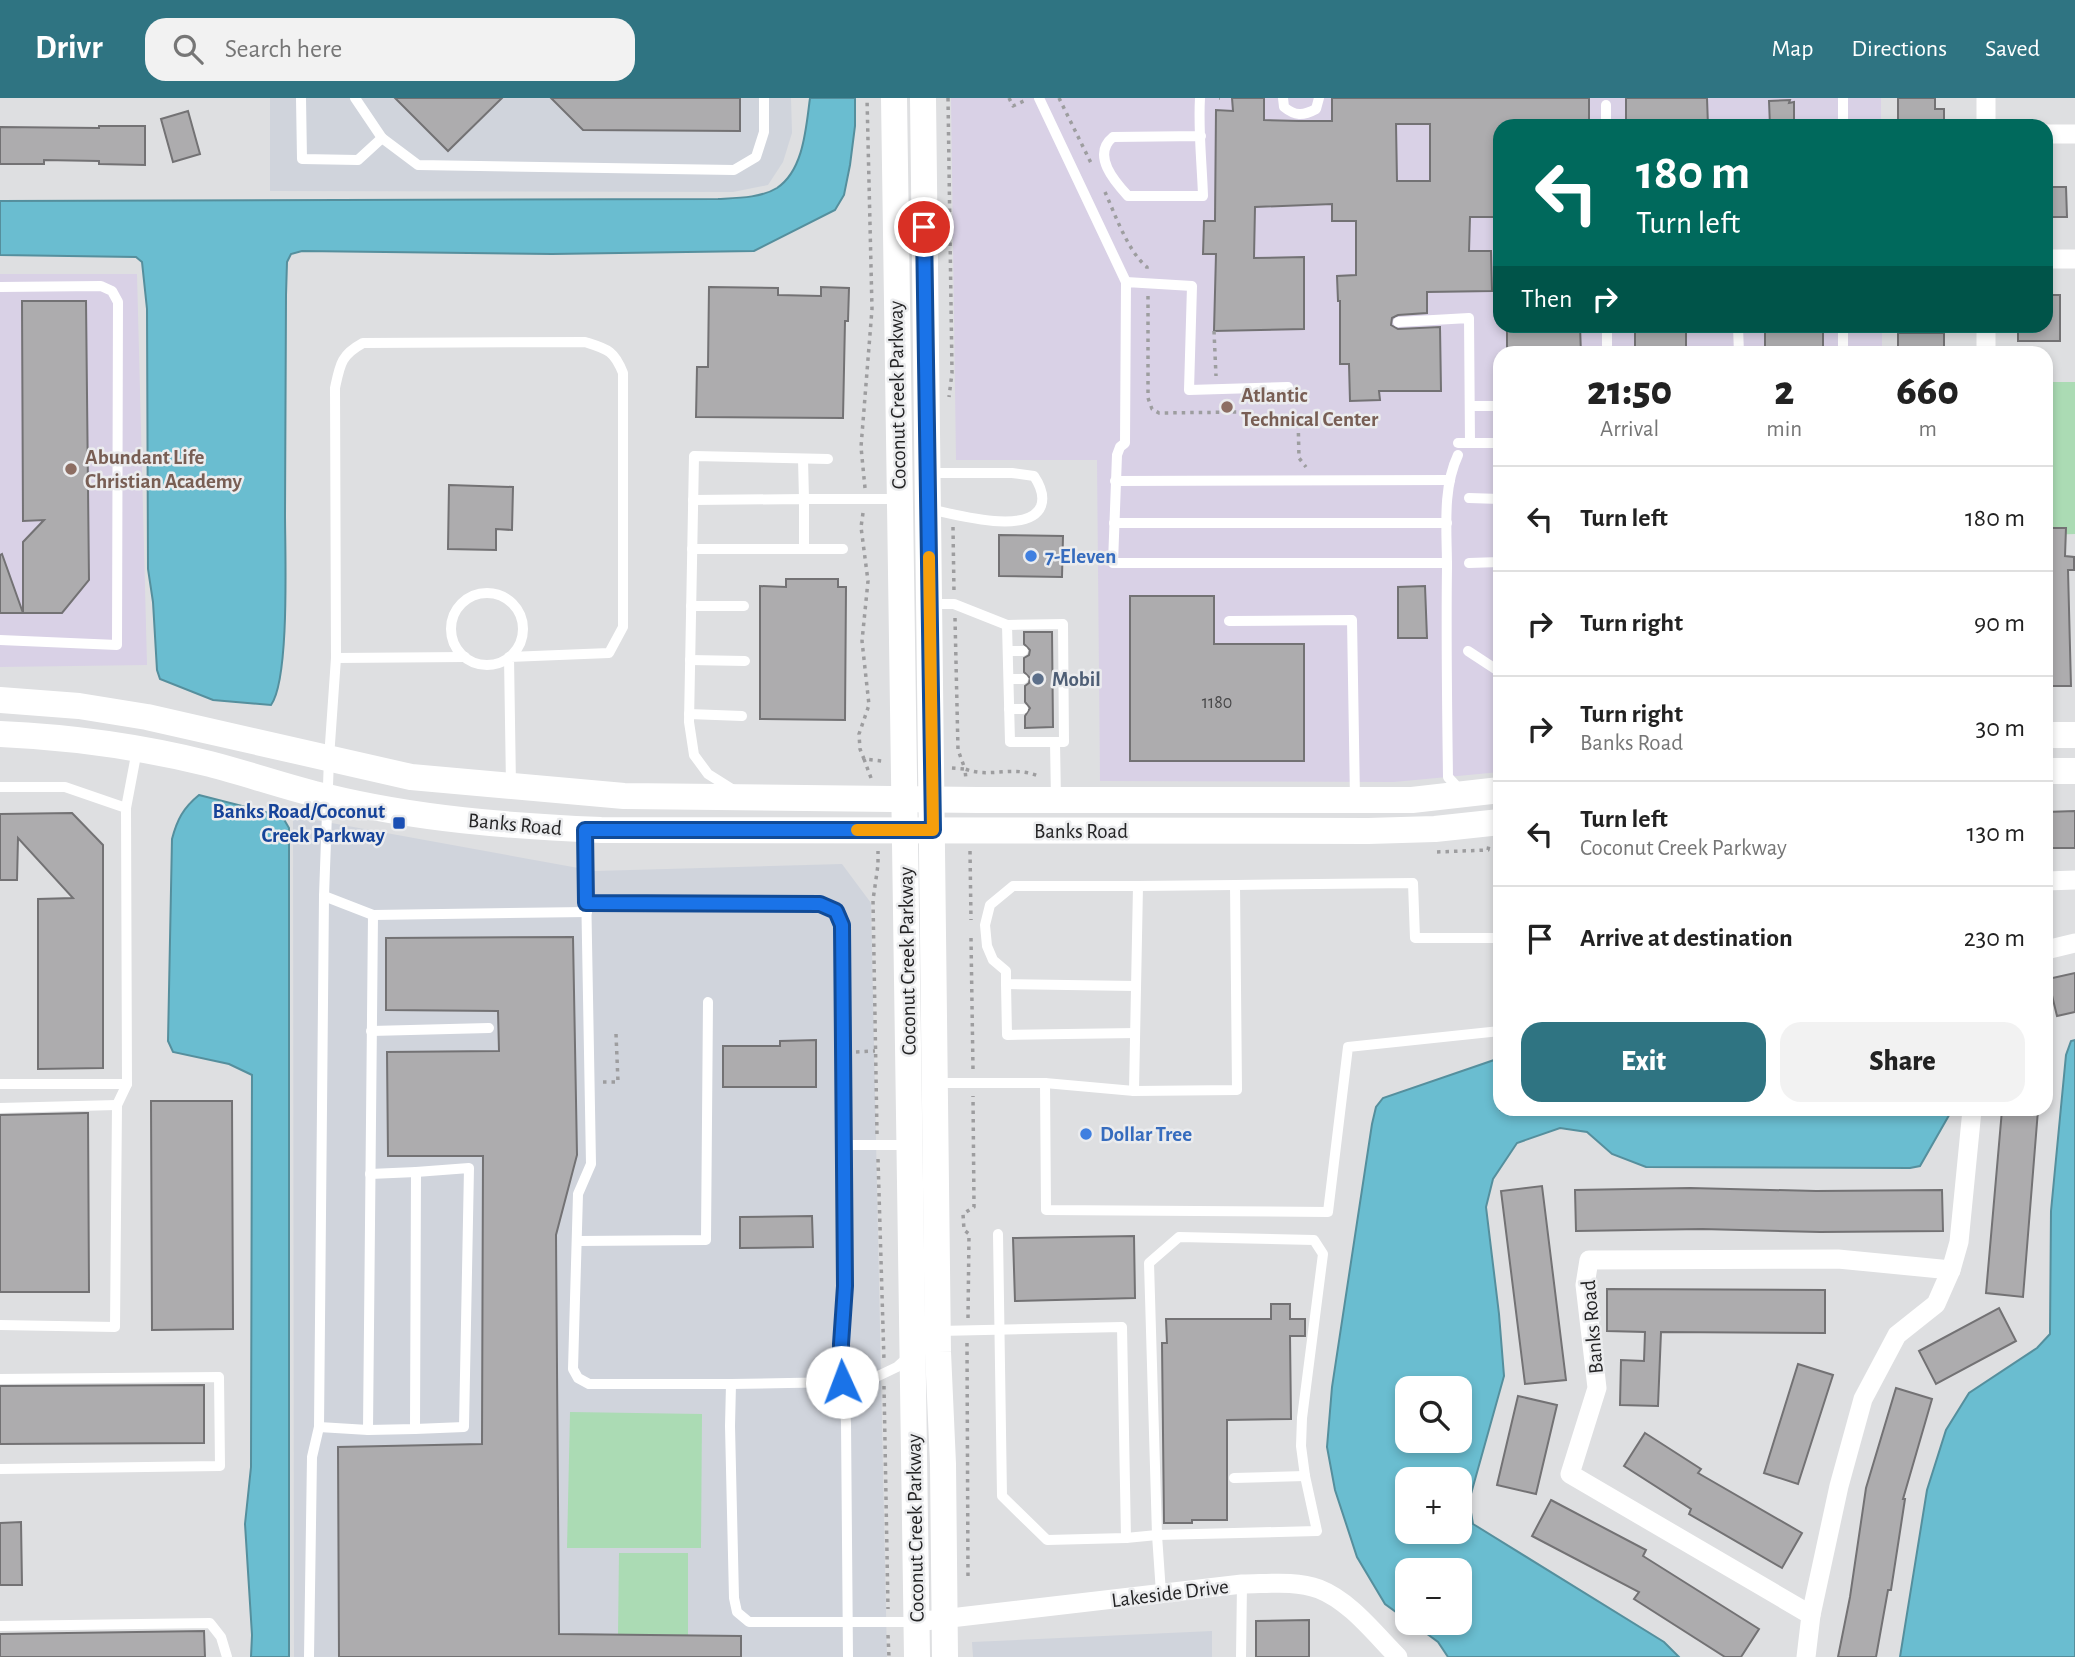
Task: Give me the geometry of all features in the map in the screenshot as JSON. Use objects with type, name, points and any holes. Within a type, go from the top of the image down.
[{"type":"main road","name":"Coconut Creek Parkway","points":[[894,98],[917,1657]]},
{"type":"main road","name":"Coconut Creek Parkway","points":[[923,98],[928,473],[941,511],[942,604],[933,799],[938,1331],[943,1464],[956,1618],[945,1657]]},
{"type":"main road","name":"Banks Road","points":[[0,700],[79,706],[147,717],[411,777],[624,796],[1056,801],[1412,800],[1493,791]]},
{"type":"main road","name":"Banks Road","points":[[0,734],[138,749],[209,764],[328,797],[403,812],[470,821],[585,830],[1368,831],[1435,829],[1493,823]]},
{"type":"main road","points":[[2053,735],[2075,735]]},
{"type":"main road","points":[[2053,771],[2075,771]]},
{"type":"street","points":[[1986,98],[1986,119]]},
{"type":"street","points":[[2053,134],[2075,134]]},
{"type":"street","points":[[2053,259],[2075,259]]},
{"type":"street","points":[[2053,881],[2075,880]]},
{"type":"street","points":[[2053,948],[2075,943]]},
{"type":"street","points":[[1805,1657],[1811,1615],[1839,1486],[1863,1399],[1897,1335],[1936,1304],[1951,1270],[1959,1242],[1971,1116]]},
{"type":"street","name":"Banks Road","points":[[1811,1615],[1570,1474],[1597,1388],[1585,1285],[1589,1259],[1838,1259],[1951,1270]]},
{"type":"street","name":"Lakeside Drive","points":[[916,1622],[1242,1584],[1284,1583],[1319,1589],[1347,1607],[1393,1655]]},
{"type":"lane","points":[[302,98],[302,159],[358,160],[382,138]]},
{"type":"lane","points":[[355,98],[382,138],[418,165],[734,170],[756,157],[764,131],[764,98]]},
{"type":"lane","points":[[1039,98],[1126,282],[1125,443],[1117,455],[1113,563],[1447,563]]},
{"type":"lane","points":[[1200,98],[1203,196],[1128,196],[1107,169],[1104,153],[1106,143],[1113,137],[1201,136]]},
{"type":"lane","points":[[1283,98],[1284,107],[1298,115],[1306,115],[1316,109],[1319,98]]},
{"type":"lane","points":[[1843,98],[1843,119]]},
{"type":"lane","points":[[1606,105],[1606,119]]},
{"type":"lane","points":[[1126,282],[1192,286],[1189,390],[1288,387]]},
{"type":"lane","points":[[0,287],[102,286],[112,291],[118,302],[118,329],[117,645],[0,640]]},
{"type":"lane","points":[[1398,322],[1469,318],[1471,443]]},
{"type":"lane","points":[[309,1657],[312,1457],[319,1427],[324,896],[336,658],[335,388],[340,365],[348,352],[363,343],[585,342],[607,349],[617,357],[623,373],[623,627],[610,653],[509,657]]},
{"type":"lane","points":[[1469,406],[1493,406]]},
{"type":"lane","points":[[1458,443],[1493,443]]},
{"type":"lane","points":[[1458,455],[1450,480],[1447,563],[1448,777],[1459,789]]},
{"type":"lane","points":[[744,797],[708,774],[694,755],[689,714],[694,456],[828,459]]},
{"type":"lane","points":[[803,459],[804,549]]},
{"type":"lane","points":[[928,473],[1012,473],[1034,477],[1041,487],[1042,504],[1035,516],[1017,523],[941,511]]},
{"type":"lane","points":[[1115,481],[1450,480]]},
{"type":"lane","points":[[1469,498],[1493,499]]},
{"type":"lane","points":[[693,500],[899,499]]},
{"type":"lane","points":[[1114,523],[1447,523]]},
{"type":"lane","points":[[692,549],[843,549]]},
{"type":"lane","points":[[1469,563],[1493,562]]},
{"type":"lane","points":[[336,658],[465,657],[482,664],[500,662],[515,651],[523,634],[521,615],[509,600],[493,593],[483,593],[466,600],[454,614],[454,642],[465,657]]},
{"type":"lane","points":[[942,604],[1007,625],[1063,624],[1058,651],[1058,709],[1064,742],[1010,742],[1007,625]]},
{"type":"lane","points":[[691,606],[744,606]]},
{"type":"lane","points":[[1229,621],[1352,620],[1355,800]]},
{"type":"lane","points":[[1468,650],[1493,667]]},
{"type":"lane","points":[[1008,651],[1023,651]]},
{"type":"lane","points":[[509,657],[512,786]]},
{"type":"lane","points":[[690,660],[745,661]]},
{"type":"lane","points":[[1009,679],[1023,679]]},
{"type":"lane","points":[[1009,709],[1023,709]]},
{"type":"lane","points":[[689,714],[742,716]]},
{"type":"lane","points":[[1055,742],[1056,801]]},
{"type":"lane","points":[[0,1325],[115,1326],[117,1105],[128,1084],[126,808],[138,749]]},
{"type":"lane","points":[[0,787],[65,787],[126,808]]},
{"type":"lane","points":[[585,830],[592,1164],[578,1194],[573,1369],[578,1378],[589,1384],[842,1382],[884,1374],[897,1367],[913,1352]]},
{"type":"lane","points":[[1135,1033],[1007,1035],[1006,971],[993,960],[987,946],[985,925],[990,905],[1013,886],[1413,883],[1415,938],[1493,938]]},
{"type":"lane","points":[[1134,1091],[1138,886]]},
{"type":"lane","points":[[935,1083],[1045,1083],[1134,1091],[1237,1090],[1235,886]]},
{"type":"lane","points":[[324,896],[373,915],[586,907],[820,904],[836,911],[842,925],[845,1286],[841,1344],[846,1423],[848,1657]]},
{"type":"lane","points":[[368,1430],[373,915]]},
{"type":"lane","points":[[1006,984],[1136,986]]},
{"type":"lane","points":[[577,1241],[706,1240],[708,1002]]},
{"type":"lane","points":[[371,1031],[489,1028]]},
{"type":"lane","points":[[1045,1083],[1046,1210],[1328,1212],[1348,1047],[1493,1032]]},
{"type":"lane","points":[[0,1084],[128,1084]]},
{"type":"lane","points":[[0,1108],[117,1105]]},
{"type":"lane","points":[[843,1145],[910,1145]]},
{"type":"lane","points":[[319,1427],[368,1430],[464,1427],[468,1168],[370,1174]]},
{"type":"lane","points":[[415,1429],[416,1172]]},
{"type":"lane","points":[[998,1234],[1002,1496],[1047,1540],[1157,1535],[1317,1531],[1301,1446],[1302,1418],[1323,1254],[1314,1240],[1179,1237],[1149,1263],[1157,1535],[1161,1593]]},
{"type":"lane","points":[[938,1331],[1122,1327],[1126,1538]]},
{"type":"lane","points":[[0,1379],[219,1377],[220,1466],[0,1469]]},
{"type":"lane","points":[[732,1384],[730,1426],[734,1598],[737,1612],[749,1622],[916,1622]]},
{"type":"lane","points":[[1234,1478],[1305,1476]]},
{"type":"lane","points":[[1241,1657],[1242,1584]]},
{"type":"lane","points":[[0,1626],[210,1623],[221,1636],[227,1657]]},
{"type":"path","points":[[864,759],[859,734],[869,705],[862,641],[868,581],[861,527],[865,499],[861,447],[872,309],[867,98]]},
{"type":"path","points":[[948,98],[952,373],[948,401]]},
{"type":"path","points":[[1009,98],[1013,106],[1031,98]]},
{"type":"path","points":[[1214,331],[1216,389]]},
{"type":"path","points":[[1298,416],[1299,458],[1315,480]]},
{"type":"path","points":[[941,511],[942,604],[958,750],[965,769]]},
{"type":"path","points":[[877,830],[878,865],[873,900],[875,1051],[889,1657]]},
{"type":"path","points":[[956,1618],[969,1234],[964,1230],[963,1214],[974,1207],[970,830]]},
{"type":"path","points":[[601,1083],[618,1082],[616,1034]]},
{"type":"path","points":[[843,1052],[875,1051]]},
{"type":"shaded area","points":[[270,98],[791,98],[792,133],[783,162],[768,185],[733,192],[270,191]]},
{"type":"shaded area","name":"Atlantic Technical Center","points":[[951,98],[1881,98],[1881,119],[1493,119],[1493,333],[1882,333],[1882,346],[1493,346],[1493,773],[1394,782],[1100,781],[1097,460],[956,460]]},
{"type":"shaded area","name":"Abundant Life Christian Academy","points":[[0,274],[137,274],[147,665],[0,667]]},
{"type":"shaded area","points":[[293,816],[595,871],[842,864],[871,903],[887,1657],[294,1657]]},
{"type":"shaded area","points":[[1212,1631],[1212,1657],[973,1657],[972,1642]]},
{"type":"green space","points":[[2053,382],[2075,382],[2075,534],[2053,535]]},
{"type":"green space","points":[[570,1412],[702,1414],[701,1548],[567,1548]]},
{"type":"green space","points":[[619,1553],[688,1553],[688,1635],[618,1634]]},
{"type":"water","points":[[810,98],[855,98],[855,126],[844,195],[835,210],[754,251],[552,254],[302,251],[291,254],[287,262],[286,295],[285,614],[277,691],[271,705],[213,700],[160,679],[148,569],[147,309],[142,262],[136,257],[0,255],[0,201],[748,197],[777,188],[793,170],[802,147]]},
{"type":"water","points":[[199,795],[282,816],[289,828],[289,1657],[251,1657],[245,1524],[251,1467],[252,1075],[229,1064],[173,1052],[168,1041],[172,839],[181,815]]},
{"type":"water","points":[[2075,1040],[2075,1657],[1900,1657],[1927,1490],[1946,1430],[1969,1393],[2037,1348],[2050,1334],[2051,1211],[2066,1055],[2071,1041]]},
{"type":"water","points":[[1493,1060],[1493,1116],[1949,1116],[1920,1166],[1910,1168],[1646,1167],[1612,1154],[1587,1132],[1560,1128],[1517,1143],[1493,1179],[1486,1207],[1504,1376],[1472,1490],[1472,1467],[1395,1467],[1395,1544],[1472,1544],[1472,1518],[1473,1524],[1664,1642],[1679,1657],[1448,1657],[1438,1642],[1429,1635],[1472,1635],[1472,1558],[1395,1558],[1395,1611],[1385,1604],[1357,1557],[1335,1490],[1327,1447],[1332,1387],[1376,1107],[1383,1098]]},
{"type":"building","points":[[395,98],[502,98],[448,151]]},
{"type":"building","points":[[551,98],[740,98],[740,131],[583,130]]},
{"type":"building","points":[[1232,98],[1264,98],[1264,120],[1332,121],[1332,98],[1589,98],[1589,119],[1493,119],[1493,217],[1470,217],[1469,251],[1491,251],[1492,291],[1427,292],[1427,313],[1398,315],[1392,318],[1391,325],[1398,329],[1440,327],[1441,391],[1379,391],[1380,400],[1350,401],[1349,364],[1340,364],[1340,301],[1337,276],[1356,275],[1356,221],[1332,221],[1332,204],[1255,207],[1254,258],[1304,257],[1304,329],[1214,331],[1216,254],[1203,254],[1204,221],[1215,221],[1216,110],[1233,111]],"holes":[[[1396,124],[1430,124],[1430,181],[1397,181]]]},
{"type":"building","points":[[1626,98],[1707,98],[1708,119],[1626,119]]},
{"type":"building","points":[[1898,98],[1935,98],[1935,109],[1944,109],[1944,119],[1898,119]]},
{"type":"building","points":[[1769,101],[1794,102],[1794,119],[1770,119]]},
{"type":"building","points":[[188,111],[200,154],[173,162],[161,119]]},
{"type":"building","points":[[145,126],[145,165],[44,160],[44,164],[0,164],[0,127]]},
{"type":"building","points":[[2053,187],[2066,187],[2067,217],[2053,217]]},
{"type":"building","points":[[709,287],[778,288],[778,295],[821,296],[821,287],[849,288],[848,321],[845,321],[843,418],[696,417],[697,367],[708,367]]},
{"type":"building","points":[[2053,295],[2060,295],[2060,341],[2018,341],[2018,333],[2053,333]]},
{"type":"building","name":"Abundant Life Christian Academy","points":[[22,301],[86,301],[89,580],[62,613],[23,613],[23,542],[44,520],[23,521]]},
{"type":"building","points":[[1507,333],[1580,333],[1581,346],[1507,346]]},
{"type":"building","points":[[1635,333],[1686,333],[1686,346],[1635,346]]},
{"type":"building","points":[[1765,333],[1823,333],[1823,346],[1765,346]]},
{"type":"building","points":[[1898,333],[1944,333],[1944,346],[1898,346]]},
{"type":"building","points":[[449,485],[513,487],[512,530],[496,529],[496,550],[448,549]]},
{"type":"building","points":[[2053,528],[2066,528],[2065,556],[2074,557],[2074,570],[2068,570],[2071,686],[2053,686]]},
{"type":"building","name":"7-Eleven","points":[[999,535],[1063,536],[1062,577],[999,576]]},
{"type":"building","points":[[2,554],[23,613],[0,613]]},
{"type":"building","points":[[786,579],[838,579],[838,587],[846,587],[845,720],[760,719],[760,586],[786,587]]},
{"type":"building","points":[[1425,586],[1427,638],[1398,638],[1398,587]]},
{"type":"building","points":[[1130,596],[1214,596],[1214,644],[1304,644],[1304,761],[1130,761]]},
{"type":"building","name":"Mobil","points":[[1024,632],[1052,632],[1053,727],[1025,728],[1025,716],[1030,708],[1025,702],[1025,686],[1030,678],[1024,672],[1024,658],[1029,655],[1030,650],[1024,644]]},
{"type":"building","points":[[2075,811],[2075,848],[2053,848],[2053,812]]},
{"type":"building","points":[[72,813],[103,845],[103,1068],[38,1069],[38,899],[73,898],[18,838],[17,880],[0,880],[0,814]]},
{"type":"building","points":[[573,937],[577,1155],[556,1235],[559,1634],[741,1636],[741,1657],[339,1657],[338,1447],[482,1444],[483,1156],[388,1156],[387,1052],[499,1051],[498,1011],[386,1010],[386,938]]},
{"type":"building","points":[[2075,973],[2075,1012],[2057,1016],[2053,1000],[2053,978]]},
{"type":"building","points":[[816,1040],[816,1087],[723,1087],[723,1046],[780,1046],[780,1041]]},
{"type":"building","points":[[151,1101],[232,1101],[233,1329],[152,1330]]},
{"type":"building","points":[[88,1113],[89,1292],[0,1292],[0,1115]]},
{"type":"building","points":[[2001,1116],[2038,1116],[2023,1297],[1986,1293]]},
{"type":"building","points":[[1542,1186],[1566,1380],[1525,1384],[1501,1191]]},
{"type":"building","points":[[1575,1190],[1942,1190],[1943,1231],[1576,1231]]},
{"type":"building","points":[[812,1216],[813,1247],[740,1248],[740,1217]]},
{"type":"building","points":[[1134,1236],[1135,1298],[1015,1301],[1013,1238]]},
{"type":"building","points":[[1607,1289],[1825,1290],[1825,1333],[1661,1332],[1658,1406],[1620,1405],[1621,1360],[1644,1361],[1645,1332],[1607,1331]]},
{"type":"building","points":[[1271,1304],[1290,1304],[1290,1319],[1305,1319],[1305,1336],[1290,1336],[1291,1419],[1227,1420],[1227,1520],[1164,1523],[1162,1343],[1167,1343],[1166,1319],[1271,1319]]},
{"type":"building","points":[[1999,1308],[2016,1341],[1936,1384],[1919,1351]]},
{"type":"building","points":[[1798,1364],[1833,1375],[1798,1484],[1764,1473]]},
{"type":"building","points":[[204,1385],[204,1443],[0,1444],[0,1386]]},
{"type":"building","points":[[1896,1388],[1932,1399],[1903,1499],[1891,1590],[1888,1590],[1876,1657],[1838,1657],[1866,1488]]},
{"type":"building","points":[[1518,1396],[1557,1405],[1536,1494],[1497,1485]]},
{"type":"building","points":[[1645,1433],[1701,1469],[1698,1473],[1802,1533],[1782,1568],[1689,1514],[1691,1509],[1624,1466]]},
{"type":"building","points":[[1551,1500],[1646,1550],[1643,1556],[1759,1629],[1741,1657],[1725,1657],[1634,1599],[1639,1592],[1532,1536]]},
{"type":"building","points":[[21,1522],[22,1585],[0,1585],[0,1523]]},
{"type":"building","points":[[1309,1620],[1309,1657],[1256,1657],[1256,1621]]},
{"type":"building","points":[[204,1631],[205,1657],[0,1657],[0,1634]]},
{"type":"slow traffic","points":[[857,830],[933,830],[929,557]]},
{"type":"place","name":"Atlantic Technical Center","points":[[1227,407]]},
{"type":"place","name":"Abundant Life Christian Academy","points":[[71,469]]},
{"type":"place","name":"7-Eleven","points":[[1031,556]]},
{"type":"place","name":"Mobil","points":[[1038,679]]},
{"type":"place","name":"Banks Road/Coconut Creek Parkway","points":[[399,823]]},
{"type":"place","name":"Dollar Tree","points":[[1086,1134]]},
{"type":"route","points":[[842,1382],[841,1344],[845,1286],[842,925],[836,911],[820,904],[586,903],[585,830],[933,830],[924,227]]}]
